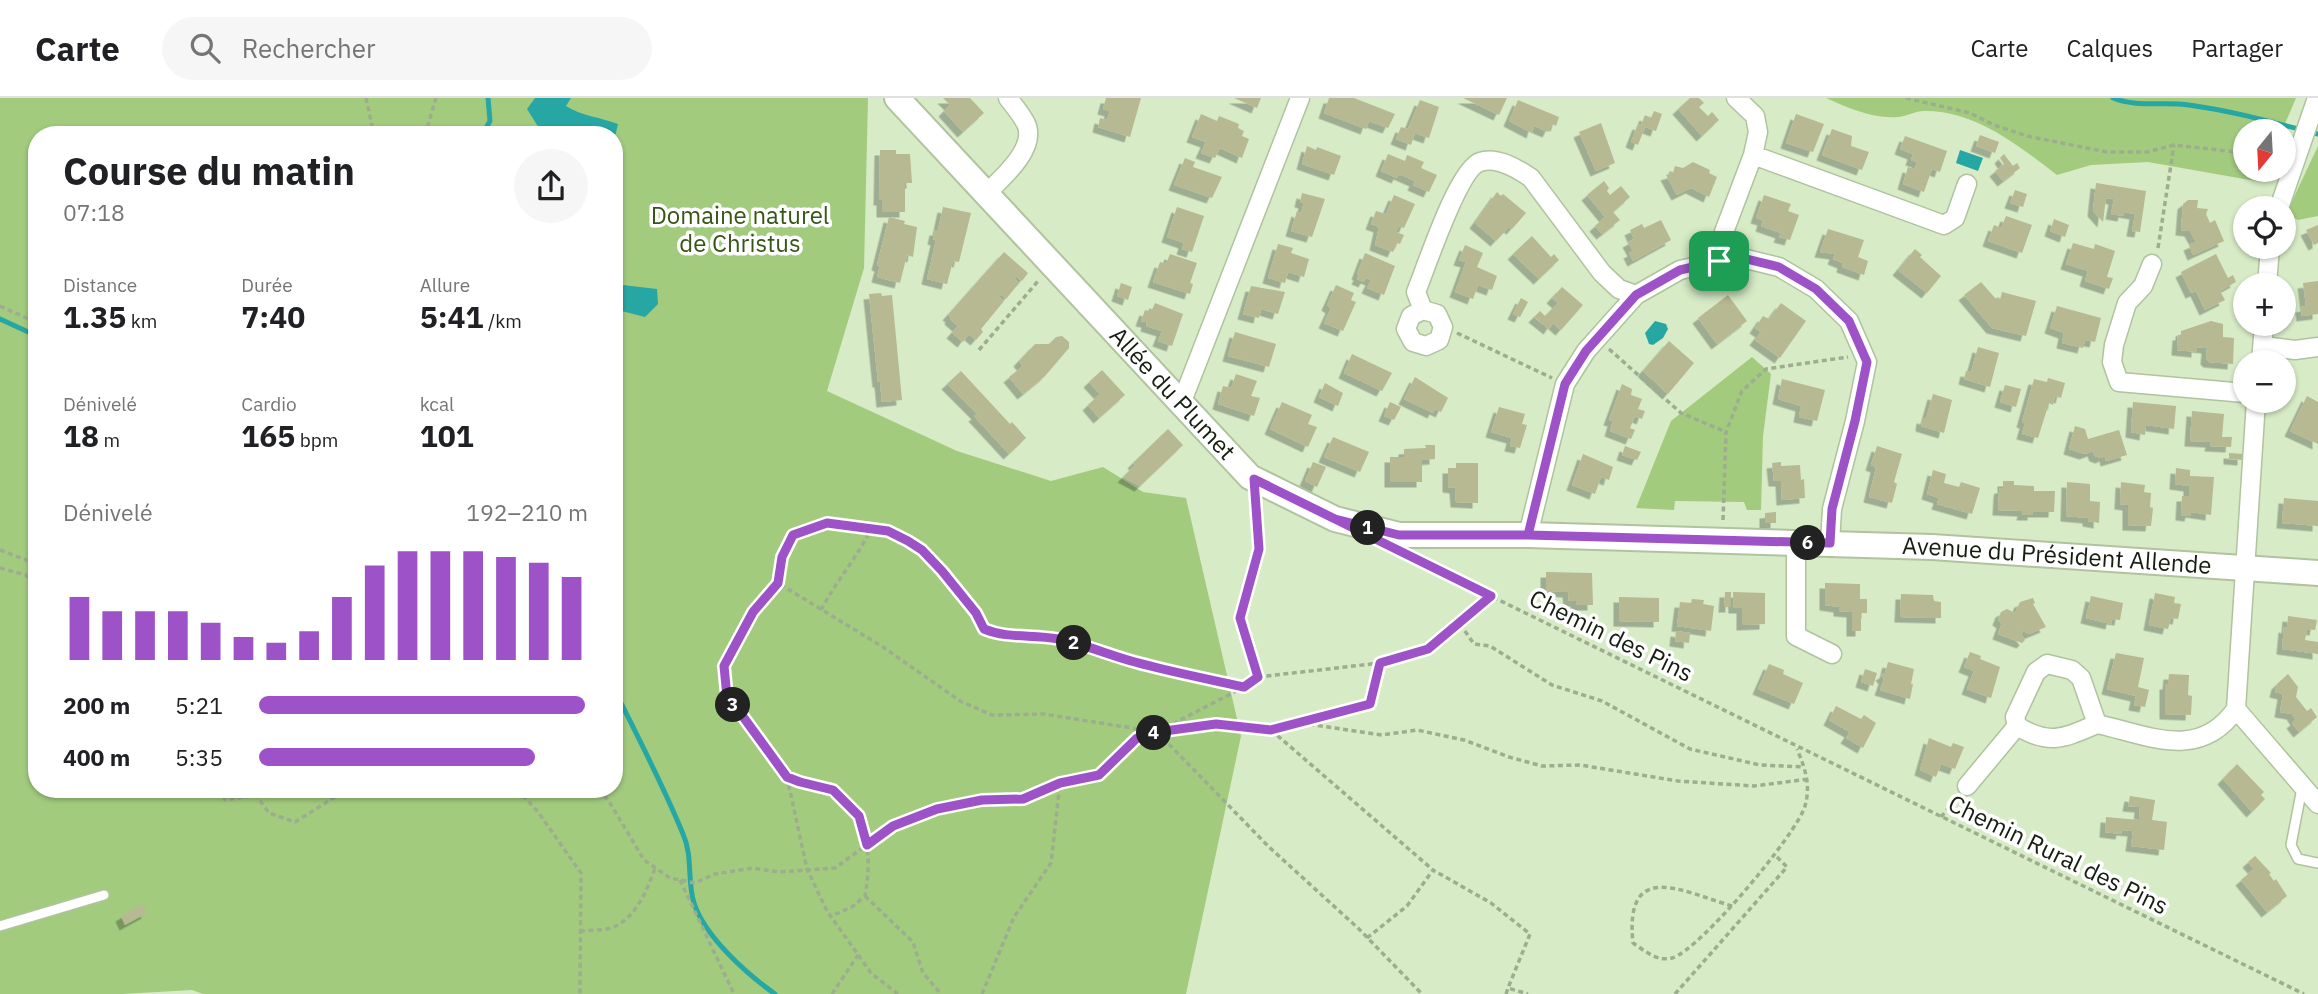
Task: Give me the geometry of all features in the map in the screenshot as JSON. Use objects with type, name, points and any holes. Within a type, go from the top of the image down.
[{"type":"street","name":"Allée du Plumet","points":[[897,98],[1254,479],[1335,519],[1399,535],[1528,535]]},
{"type":"street","points":[[986,194],[1019,156],[1028,141],[1026,124],[1008,98]]},
{"type":"street","points":[[1181,404],[1300,98]]},
{"type":"street","points":[[1719,261],[1724,232],[1753,155],[1758,132],[1755,116],[1736,98]]},
{"type":"street","points":[[2282,196],[2317,98]]},
{"type":"street","points":[[1753,155],[1944,225],[1955,218],[1967,184]]},
{"type":"street","points":[[1423,310],[1416,292],[1454,197],[1466,174],[1479,162],[1494,161],[1518,169],[1531,178],[1602,273],[1619,289],[1636,295]]},
{"type":"street","points":[[1528,535],[1565,384],[1586,351],[1636,295],[1680,270],[1738,257],[1779,267],[1816,289],[1849,321],[1867,362],[1832,509],[1830,543]]},
{"type":"street","points":[[2152,264],[2143,286],[2127,303],[2114,345],[2112,362],[2119,382],[2233,392]]},
{"type":"street","points":[[1423,310],[1437,314],[1443,327],[1438,340],[1426,346],[1413,342],[1406,329],[1411,316],[1423,310]]},
{"type":"street","points":[[2295,350],[2318,347]]},
{"type":"street","points":[[2097,724],[2081,678],[2072,670],[2047,664],[2036,672],[2015,717],[2017,726],[2038,738],[2071,735],[2097,724],[2172,742],[2205,738],[2226,724],[2236,709],[2255,413]]},
{"type":"street","name":"Avenue du Président Allende","points":[[1528,535],[1932,547],[2318,573]]},
{"type":"street","points":[[1796,543],[1796,636],[1832,654]]},
{"type":"street","points":[[2236,709],[2318,804]]},
{"type":"street","points":[[1967,786],[2017,726]]},
{"type":"lane","points":[[2303,787],[2291,845],[2298,859],[2318,863]]},
{"type":"lane","points":[[0,926],[104,895]]},
{"type":"path","points":[[366,98],[372,126]]},
{"type":"path","points":[[428,126],[436,98]]},
{"type":"path","points":[[1906,98],[1970,113],[2026,136],[2107,152],[2147,152],[2174,145],[2233,152]]},
{"type":"path","points":[[2152,264],[2158,247],[2174,145]]},
{"type":"path","points":[[979,350],[1042,277]]},
{"type":"path","points":[[0,306],[28,319]]},
{"type":"path","points":[[1443,327],[1565,384]]},
{"type":"path","points":[[1597,339],[1681,413],[1726,432]]},
{"type":"path","points":[[1722,541],[1726,432],[1742,391],[1766,369],[1864,354]]},
{"type":"path","points":[[1254,479],[1259,549],[1240,618],[1258,677]]},
{"type":"path","points":[[898,994],[871,973],[831,916],[807,869],[787,777],[727,697],[724,666],[753,612],[778,583],[782,557],[793,535],[827,523],[888,531],[922,550],[976,613],[984,629],[1008,636],[1033,635],[1060,639],[1137,663],[1244,687]]},
{"type":"path","points":[[821,610],[833,587],[858,556],[872,529]]},
{"type":"path","points":[[0,550],[28,561]]},
{"type":"path","name":"Chemin des Pins","points":[[1407,555],[1797,747]]},
{"type":"path","points":[[0,568],[26,575],[28,578]]},
{"type":"path","points":[[778,583],[883,647],[960,701],[992,715],[1044,714],[1157,732],[1258,677],[1380,663],[1428,649],[1491,596]]},
{"type":"path","points":[[1460,624],[1474,644],[1490,646],[1552,685],[1602,701],[1690,749],[1760,765],[1804,767]]},
{"type":"path","points":[[606,798],[644,860],[670,878],[692,883],[715,874],[752,868],[778,872],[835,868],[893,826],[937,809],[982,800],[1023,799],[1060,783],[1099,775],[1137,738],[1157,732],[1216,724],[1271,730],[1370,704],[1380,663]]},
{"type":"path","points":[[1300,722],[1382,735],[1417,730],[1464,740],[1542,766],[1580,765],[1678,781],[1754,786],[1808,779]]},
{"type":"path","points":[[1271,730],[1433,870],[1491,903],[1530,934],[1506,994]]},
{"type":"path","points":[[1157,732],[1269,847],[1367,938],[1422,994]]},
{"type":"path","points":[[1732,906],[1684,889],[1657,886],[1639,898],[1631,921],[1633,943],[1654,958],[1673,958],[1700,939],[1732,906],[1775,855],[1805,807],[1808,779],[1797,747]]},
{"type":"path","name":"Chemin Rural des Pins","points":[[1797,747],[2304,994]]},
{"type":"path","points":[[787,777],[833,790],[859,816],[867,845],[869,876],[865,896],[852,907],[831,916]]},
{"type":"path","points":[[982,994],[1014,917],[1051,863],[1060,783]]},
{"type":"path","points":[[1941,817],[1967,786]]},
{"type":"path","points":[[258,798],[269,813],[295,822],[334,798]]},
{"type":"path","points":[[525,798],[581,873],[580,994]]},
{"type":"path","points":[[1675,994],[1787,867],[1775,855]]},
{"type":"path","points":[[580,931],[612,928],[627,919],[646,893],[655,868]]},
{"type":"path","points":[[1367,938],[1407,906],[1433,870]]},
{"type":"path","points":[[680,880],[734,994]]},
{"type":"path","points":[[865,896],[913,942],[923,973],[941,994]]},
{"type":"path","points":[[832,994],[858,955]]},
{"type":"path","points":[[1508,988],[1528,994]]},
{"type":"green space","name":"Domaine naturel de Christus","points":[[0,98],[868,98],[864,268],[827,391],[957,451],[1051,481],[1103,467],[1143,492],[1186,498],[1241,736],[1186,994],[203,994],[192,990],[122,994],[0,994]]},
{"type":"green space","points":[[1826,98],[2296,98],[2287,119],[2233,119],[2233,177],[2148,162],[2091,165],[2057,175],[2012,142],[1961,116],[1924,111],[1888,117],[1861,112]]},
{"type":"green space","points":[[2318,146],[2318,216],[2296,219],[2294,196]]},
{"type":"green space","points":[[1752,357],[1771,374],[1763,436],[1761,510],[1747,510],[1744,502],[1675,501],[1674,510],[1636,508],[1671,421]]},
{"type":"water","points":[[535,98],[571,98],[566,106],[618,124],[538,126],[527,109]]},
{"type":"water","points":[[1960,150],[1983,158],[1978,171],[1956,163]]},
{"type":"water","points":[[623,285],[657,289],[658,304],[645,317],[623,311]]},
{"type":"water","points":[[1655,321],[1666,324],[1668,329],[1663,338],[1653,345],[1649,344],[1645,333]]},
{"type":"building","points":[[943,98],[970,98],[984,113],[963,132],[944,111],[950,105]]},
{"type":"building","points":[[1106,98],[1141,98],[1130,137],[1098,127],[1100,118],[1107,120],[1110,111],[1103,109]]},
{"type":"building","points":[[1234,98],[1261,98],[1257,108]]},
{"type":"building","points":[[1329,98],[1354,98],[1395,114],[1388,128],[1369,121],[1366,129],[1324,113]]},
{"type":"building","points":[[1463,98],[1507,98],[1499,115]]},
{"type":"building","points":[[1690,98],[1699,98],[1704,103],[1699,107],[1708,116],[1712,112],[1719,120],[1702,136],[1678,109]]},
{"type":"building","points":[[1420,100],[1439,107],[1429,138],[1415,133],[1411,145],[1396,139],[1401,127],[1408,129]]},
{"type":"building","points":[[1518,100],[1559,117],[1556,126],[1552,124],[1548,132],[1534,126],[1532,133],[1509,121]]},
{"type":"building","points":[[1654,111],[1662,114],[1656,131],[1645,127],[1638,145],[1631,142],[1638,124],[1641,125],[1645,115],[1651,118]]},
{"type":"building","points":[[1201,114],[1217,121],[1219,116],[1239,124],[1238,128],[1244,131],[1242,136],[1249,139],[1242,158],[1220,148],[1215,158],[1201,153],[1206,142],[1192,137]]},
{"type":"building","points":[[1796,114],[1824,124],[1813,152],[1786,143]]},
{"type":"building","points":[[1601,123],[1615,163],[1596,171],[1579,132]]},
{"type":"building","points":[[1832,129],[1852,136],[1851,146],[1869,152],[1862,170],[1822,155]]},
{"type":"building","points":[[1980,135],[1999,142],[1995,153],[1976,146]]},
{"type":"building","points":[[1905,136],[1947,151],[1940,172],[1932,169],[1924,192],[1903,184],[1908,167],[1915,169],[1917,162],[1911,160],[1913,154],[1900,149]]},
{"type":"building","points":[[1307,146],[1341,156],[1334,175],[1302,164]]},
{"type":"building","points":[[880,150],[896,150],[896,154],[910,154],[912,183],[905,183],[905,212],[882,212],[882,200],[879,200]]},
{"type":"building","points":[[1388,154],[1405,161],[1407,155],[1424,162],[1421,168],[1437,175],[1429,192],[1413,185],[1415,181],[1399,174],[1397,178],[1381,171]]},
{"type":"building","points":[[2004,154],[2013,166],[2017,163],[2020,168],[2003,181],[1995,171],[2004,164],[2000,158]]},
{"type":"building","points":[[1185,158],[1195,162],[1193,167],[1222,177],[1212,198],[1174,185]]},
{"type":"building","points":[[1693,162],[1710,170],[1709,173],[1717,177],[1709,197],[1691,188],[1677,195],[1666,175],[1673,173],[1675,166],[1683,168]]},
{"type":"building","points":[[1604,181],[1610,195],[1621,186],[1630,197],[1613,212],[1620,220],[1602,234],[1595,226],[1605,217],[1587,195]]},
{"type":"building","points":[[2096,183],[2146,191],[2140,232],[2132,231],[2135,214],[2111,214],[2114,199],[2106,198],[2103,222],[2093,211]]},
{"type":"building","points":[[2015,190],[2027,194],[2023,207],[2010,203]]},
{"type":"building","points":[[1497,192],[1526,213],[1512,229],[1509,227],[1496,241],[1475,223]]},
{"type":"building","points":[[1302,193],[1325,199],[1312,237],[1291,231],[1297,211],[1301,213],[1304,203],[1300,202]]},
{"type":"building","points":[[1394,195],[1415,204],[1404,228],[1399,226],[1396,232],[1404,235],[1393,252],[1375,245],[1379,227],[1371,224],[1376,211],[1386,214]]},
{"type":"building","points":[[1764,195],[1791,204],[1788,211],[1799,215],[1790,240],[1779,237],[1781,233],[1761,226],[1763,220],[1756,218]]},
{"type":"building","points":[[2188,200],[2198,200],[2197,208],[2208,209],[2206,214],[2210,223],[2215,220],[2224,241],[2193,255],[2189,245],[2196,242],[2190,231],[2181,230],[2183,204]]},
{"type":"building","points":[[943,207],[971,213],[959,262],[953,261],[947,284],[927,279],[936,240],[933,239],[935,230],[938,230]]},
{"type":"building","points":[[1177,207],[1204,216],[1192,252],[1182,249],[1184,243],[1167,237]]},
{"type":"building","points":[[2006,216],[2032,225],[2022,253],[1988,241],[1994,225],[2001,228]]},
{"type":"building","points":[[889,217],[917,227],[913,257],[907,255],[900,283],[877,277],[880,266],[877,265]]},
{"type":"building","points":[[2054,219],[2069,225],[2065,237],[2050,231]]},
{"type":"building","points":[[1661,220],[1671,240],[1633,261],[1629,253],[1633,251],[1628,242],[1634,239],[1630,230],[1642,224],[1644,228]]},
{"type":"building","points":[[2318,225],[2318,243],[2314,245],[2306,230]]},
{"type":"building","points":[[1828,229],[1864,240],[1858,257],[1868,261],[1864,275],[1842,267],[1843,263],[1833,259],[1835,254],[1820,252]]},
{"type":"building","points":[[1532,236],[1551,257],[1554,254],[1559,260],[1539,279],[1513,254]]},
{"type":"building","points":[[2073,243],[2094,249],[2095,244],[2115,251],[2107,277],[2113,278],[2109,289],[2085,281],[2088,271],[2066,264]]},
{"type":"building","points":[[1278,244],[1293,248],[1291,253],[1309,259],[1304,277],[1288,272],[1285,283],[1268,278]]},
{"type":"building","points":[[1465,245],[1483,253],[1477,267],[1497,276],[1492,290],[1478,285],[1473,299],[1455,292],[1466,262],[1459,260]]},
{"type":"building","points":[[1915,249],[1941,276],[1927,293],[1898,270]]},
{"type":"building","points":[[1004,252],[1028,273],[1022,281],[1016,276],[1014,279],[1019,283],[1006,299],[1001,294],[999,297],[1004,301],[981,329],[983,332],[976,340],[969,334],[963,342],[952,333],[958,326],[948,315]]},
{"type":"building","points":[[1365,253],[1395,266],[1384,295],[1367,288],[1371,280],[1366,278],[1364,282],[1357,279]]},
{"type":"building","points":[[1170,254],[1197,263],[1190,283],[1193,284],[1190,294],[1153,282],[1160,262],[1166,264]]},
{"type":"building","points":[[2216,254],[2228,278],[2233,275],[2233,284],[2220,291],[2225,300],[2205,310],[2196,291],[2191,293],[2181,272]]},
{"type":"building","points":[[2318,281],[2318,314],[2302,316],[2301,307],[2306,306],[2303,283]]},
{"type":"building","points":[[1981,282],[2000,300],[2002,292],[2036,301],[2026,336],[1992,328],[1964,295]]},
{"type":"building","points":[[1121,283],[1132,287],[1128,300],[1117,296]]},
{"type":"building","points":[[1336,285],[1354,293],[1351,300],[1356,302],[1343,331],[1324,323],[1331,308],[1327,305]]},
{"type":"building","points":[[1251,286],[1285,292],[1278,314],[1261,309],[1259,318],[1243,314]]},
{"type":"building","points":[[1562,287],[1583,305],[1561,330],[1553,323],[1549,329],[1534,317],[1540,311],[1545,316],[1558,303],[1552,298]]},
{"type":"building","points":[[881,293],[882,296],[892,295],[902,400],[882,402],[878,382],[869,294]]},
{"type":"building","points":[[1728,295],[1747,321],[1717,344],[1698,318]]},
{"type":"building","points":[[1521,298],[1528,302],[1520,317],[1513,314]]},
{"type":"building","points":[[1155,303],[1183,314],[1172,346],[1158,341],[1162,331],[1146,326],[1147,322],[1141,321],[1145,310],[1151,312]]},
{"type":"building","points":[[1781,303],[1806,321],[1780,358],[1755,340],[1761,332],[1755,328],[1763,316],[1769,319]]},
{"type":"building","points":[[2057,306],[2101,318],[2095,342],[2085,340],[2083,348],[2062,343],[2064,333],[2050,328]]},
{"type":"building","points":[[2211,321],[2223,324],[2223,337],[2234,338],[2233,364],[2209,362],[2206,359],[2207,348],[2197,347],[2197,352],[2177,350],[2178,335],[2181,335],[2181,331]]},
{"type":"building","points":[[1235,332],[1276,344],[1269,367],[1228,356]]},
{"type":"building","points":[[1062,336],[1069,342],[1069,348],[1045,376],[1023,394],[1009,377],[1023,366],[1019,361],[1035,344],[1049,344],[1056,337]]},
{"type":"building","points":[[1669,341],[1694,363],[1668,394],[1643,371]]},
{"type":"building","points":[[1978,347],[1999,353],[1990,387],[1964,379],[1966,371],[1971,372]]},
{"type":"building","points":[[1352,354],[1392,373],[1382,391],[1344,373]]},
{"type":"building","points":[[1102,370],[1125,395],[1099,418],[1088,405],[1100,394],[1089,382]]},
{"type":"building","points":[[961,371],[1026,438],[1009,454],[974,416],[977,414],[947,384]]},
{"type":"building","points":[[1236,374],[1257,381],[1251,396],[1260,398],[1254,416],[1218,404],[1223,386],[1231,388]]},
{"type":"building","points":[[1415,377],[1448,398],[1441,412],[1435,409],[1433,413],[1404,399]]},
{"type":"building","points":[[2048,378],[2065,383],[2061,398],[2055,396],[2053,405],[2049,403],[2038,438],[2022,434],[2025,423],[2022,422],[2034,379],[2047,382]]},
{"type":"building","points":[[1782,379],[1825,390],[1817,421],[1799,417],[1801,406],[1778,399]]},
{"type":"building","points":[[1325,383],[1343,393],[1338,406],[1319,397]]},
{"type":"building","points":[[1622,384],[1632,389],[1631,395],[1642,399],[1638,409],[1645,411],[1642,419],[1635,416],[1630,428],[1635,430],[1631,439],[1610,431],[1613,421],[1609,420]]},
{"type":"building","points":[[2005,385],[2021,389],[2016,407],[2000,402]]},
{"type":"building","points":[[1933,394],[1952,400],[1944,433],[1921,426],[1922,418],[1926,419]]},
{"type":"building","points":[[2307,396],[2318,402],[2318,444],[2290,431]]},
{"type":"building","points":[[1282,402],[1312,415],[1308,424],[1317,427],[1308,447],[1270,429]]},
{"type":"building","points":[[1390,402],[1401,407],[1394,420],[1384,416]]},
{"type":"building","points":[[2133,402],[2176,406],[2174,429],[2146,425],[2145,435],[2131,432]]},
{"type":"building","points":[[1499,407],[1525,414],[1522,424],[1527,425],[1520,448],[1510,446],[1512,438],[1491,432]]},
{"type":"building","points":[[2192,411],[2224,414],[2222,437],[2232,437],[2231,447],[2190,441]]},
{"type":"building","points":[[2075,426],[2085,429],[2088,439],[2119,430],[2127,455],[2106,461],[2105,456],[2095,456],[2093,451],[2085,454],[2069,449]]},
{"type":"building","points":[[1168,429],[1183,445],[1140,486],[1123,477],[1135,465],[1133,463]]},
{"type":"building","points":[[1333,437],[1369,452],[1360,472],[1324,457]]},
{"type":"building","points":[[1425,445],[1435,445],[1435,459],[1422,460],[1422,482],[1390,482],[1390,457],[1404,457],[1404,449],[1426,448]]},
{"type":"building","points":[[1625,446],[1641,452],[1637,460],[1622,455]]},
{"type":"building","points":[[1877,446],[1902,454],[1894,482],[1897,484],[1892,503],[1869,497],[1876,467],[1871,465]]},
{"type":"building","points":[[2229,453],[2243,454],[2243,460],[2229,459]]},
{"type":"building","points":[[1583,454],[1613,467],[1609,480],[1601,477],[1595,494],[1572,485]]},
{"type":"building","points":[[1313,462],[1326,467],[1317,487],[1305,481]]},
{"type":"building","points":[[1781,462],[1781,466],[1800,465],[1805,498],[1782,500],[1781,481],[1774,481],[1772,463]]},
{"type":"building","points":[[1456,463],[1478,463],[1478,503],[1456,502],[1455,488],[1448,487],[1448,468],[1456,468]]},
{"type":"building","points":[[2176,468],[2190,470],[2190,476],[2214,477],[2211,515],[2191,512],[2190,516],[2181,515],[2182,496],[2189,496],[2189,486],[2175,484]]},
{"type":"building","points":[[1933,470],[1946,474],[1944,483],[1959,487],[1961,482],[1980,488],[1972,514],[1937,504],[1939,498],[1927,494]]},
{"type":"building","points":[[2003,481],[2014,481],[2014,485],[2034,486],[2034,491],[2055,491],[2054,512],[2022,515],[2023,511],[1998,510]]},
{"type":"building","points":[[2067,482],[2090,484],[2090,501],[2100,502],[2099,523],[2088,521],[2088,518],[2066,516]]},
{"type":"building","points":[[2121,482],[2145,485],[2144,492],[2151,493],[2151,526],[2128,525],[2128,505],[2120,504]]},
{"type":"building","points":[[2284,498],[2318,501],[2318,526],[2282,523]]},
{"type":"building","points":[[1776,512],[1776,523],[1765,523],[1765,513]]},
{"type":"building","points":[[1546,572],[1592,573],[1593,605],[1576,605],[1576,601],[1569,601],[1568,592],[1546,591]]},
{"type":"building","points":[[1825,583],[1860,584],[1860,599],[1867,599],[1867,613],[1861,613],[1861,631],[1852,631],[1852,612],[1839,611],[1839,607],[1825,605]]},
{"type":"building","points":[[1725,592],[1731,592],[1731,607],[1724,607]]},
{"type":"building","points":[[1733,592],[1765,593],[1765,624],[1742,625],[1742,608],[1734,608]]},
{"type":"building","points":[[2155,593],[2175,597],[2174,603],[2181,604],[2178,619],[2171,618],[2168,629],[2149,625]]},
{"type":"building","points":[[1901,594],[1933,595],[1934,601],[1941,602],[1941,618],[1900,617]]},
{"type":"building","points":[[2091,596],[2123,603],[2120,620],[2112,619],[2111,624],[2086,618]]},
{"type":"building","points":[[1619,597],[1659,598],[1659,622],[1619,621]]},
{"type":"building","points":[[2033,598],[2033,604],[2046,627],[2029,634],[2023,631],[2021,634],[2025,640],[2022,643],[1998,634],[2002,623],[1998,620],[2001,612],[2007,609],[2015,613],[2020,602]]},
{"type":"building","points":[[1692,599],[1704,600],[1703,604],[1714,606],[1711,631],[1677,626],[1680,602],[1691,603]]},
{"type":"building","points":[[2288,616],[2317,620],[2315,630],[2307,629],[2305,640],[2318,642],[2318,654],[2282,649]]},
{"type":"building","points":[[1676,631],[1690,633],[1689,643],[1675,641]]},
{"type":"building","points":[[1970,652],[2000,667],[1991,698],[1967,689],[1974,671],[1964,667]]},
{"type":"building","points":[[2116,653],[2144,658],[2138,687],[2149,690],[2145,707],[2134,705],[2136,696],[2107,689]]},
{"type":"building","points":[[1888,662],[1914,669],[1910,699],[1880,690],[1884,679],[1881,675],[1885,673]]},
{"type":"building","points":[[1769,664],[1803,683],[1794,704],[1758,689]]},
{"type":"building","points":[[1865,669],[1877,673],[1873,686],[1861,682]]},
{"type":"building","points":[[2169,674],[2189,675],[2191,715],[2165,714],[2165,684],[2168,684]]},
{"type":"building","points":[[2288,674],[2298,687],[2296,697],[2307,711],[2311,708],[2317,717],[2299,732],[2292,723],[2296,720],[2292,714],[2280,712],[2283,694],[2275,692],[2277,684]]},
{"type":"building","points":[[1836,706],[1861,719],[1864,715],[1876,723],[1863,748],[1846,738],[1850,732],[1829,720]]},
{"type":"building","points":[[1929,738],[1951,747],[1953,743],[1964,747],[1955,769],[1941,764],[1936,777],[1920,770]]},
{"type":"building","points":[[2237,764],[2264,792],[2261,795],[2265,799],[2252,812],[2223,779]]},
{"type":"building","points":[[2130,796],[2155,800],[2152,820],[2167,822],[2164,850],[2131,846],[2133,831],[2122,830],[2121,834],[2105,832],[2106,817],[2139,820],[2140,807],[2128,806]]},
{"type":"building","points":[[2255,856],[2287,896],[2267,912],[2241,880],[2254,869],[2248,862]]},
{"type":"building","points":[[142,904],[147,913],[125,925],[121,916]]},
{"type":"waterway","points":[[487,126],[490,121],[488,98]]},
{"type":"waterway","points":[[2113,98],[2141,104],[2180,104],[2205,108],[2318,134]]},
{"type":"waterway","points":[[0,319],[28,332]]},
{"type":"waterway","points":[[623,707],[659,779],[686,842],[692,895],[699,916],[728,954],[775,994]]},
{"type":"route","points":[[1719,261],[1680,270],[1636,295],[1586,351],[1565,384],[1528,535],[1399,535],[1335,519],[1254,479],[1259,549],[1240,618],[1258,677],[1244,687],[1137,663],[1060,639],[993,633],[984,629],[960,592],[922,550],[888,531],[827,523],[793,535],[782,557],[778,583],[753,612],[724,666],[727,697],[787,777],[833,790],[859,816],[867,845],[893,826],[937,809],[982,800],[1023,799],[1060,783],[1099,775],[1137,738],[1157,732],[1216,724],[1271,730],[1370,704],[1380,663],[1428,649],[1491,596],[1335,519],[1399,535],[1452,536],[1528,535],[1830,543],[1832,509],[1867,362],[1849,321],[1816,289],[1779,267],[1738,257],[1719,261]]}]
